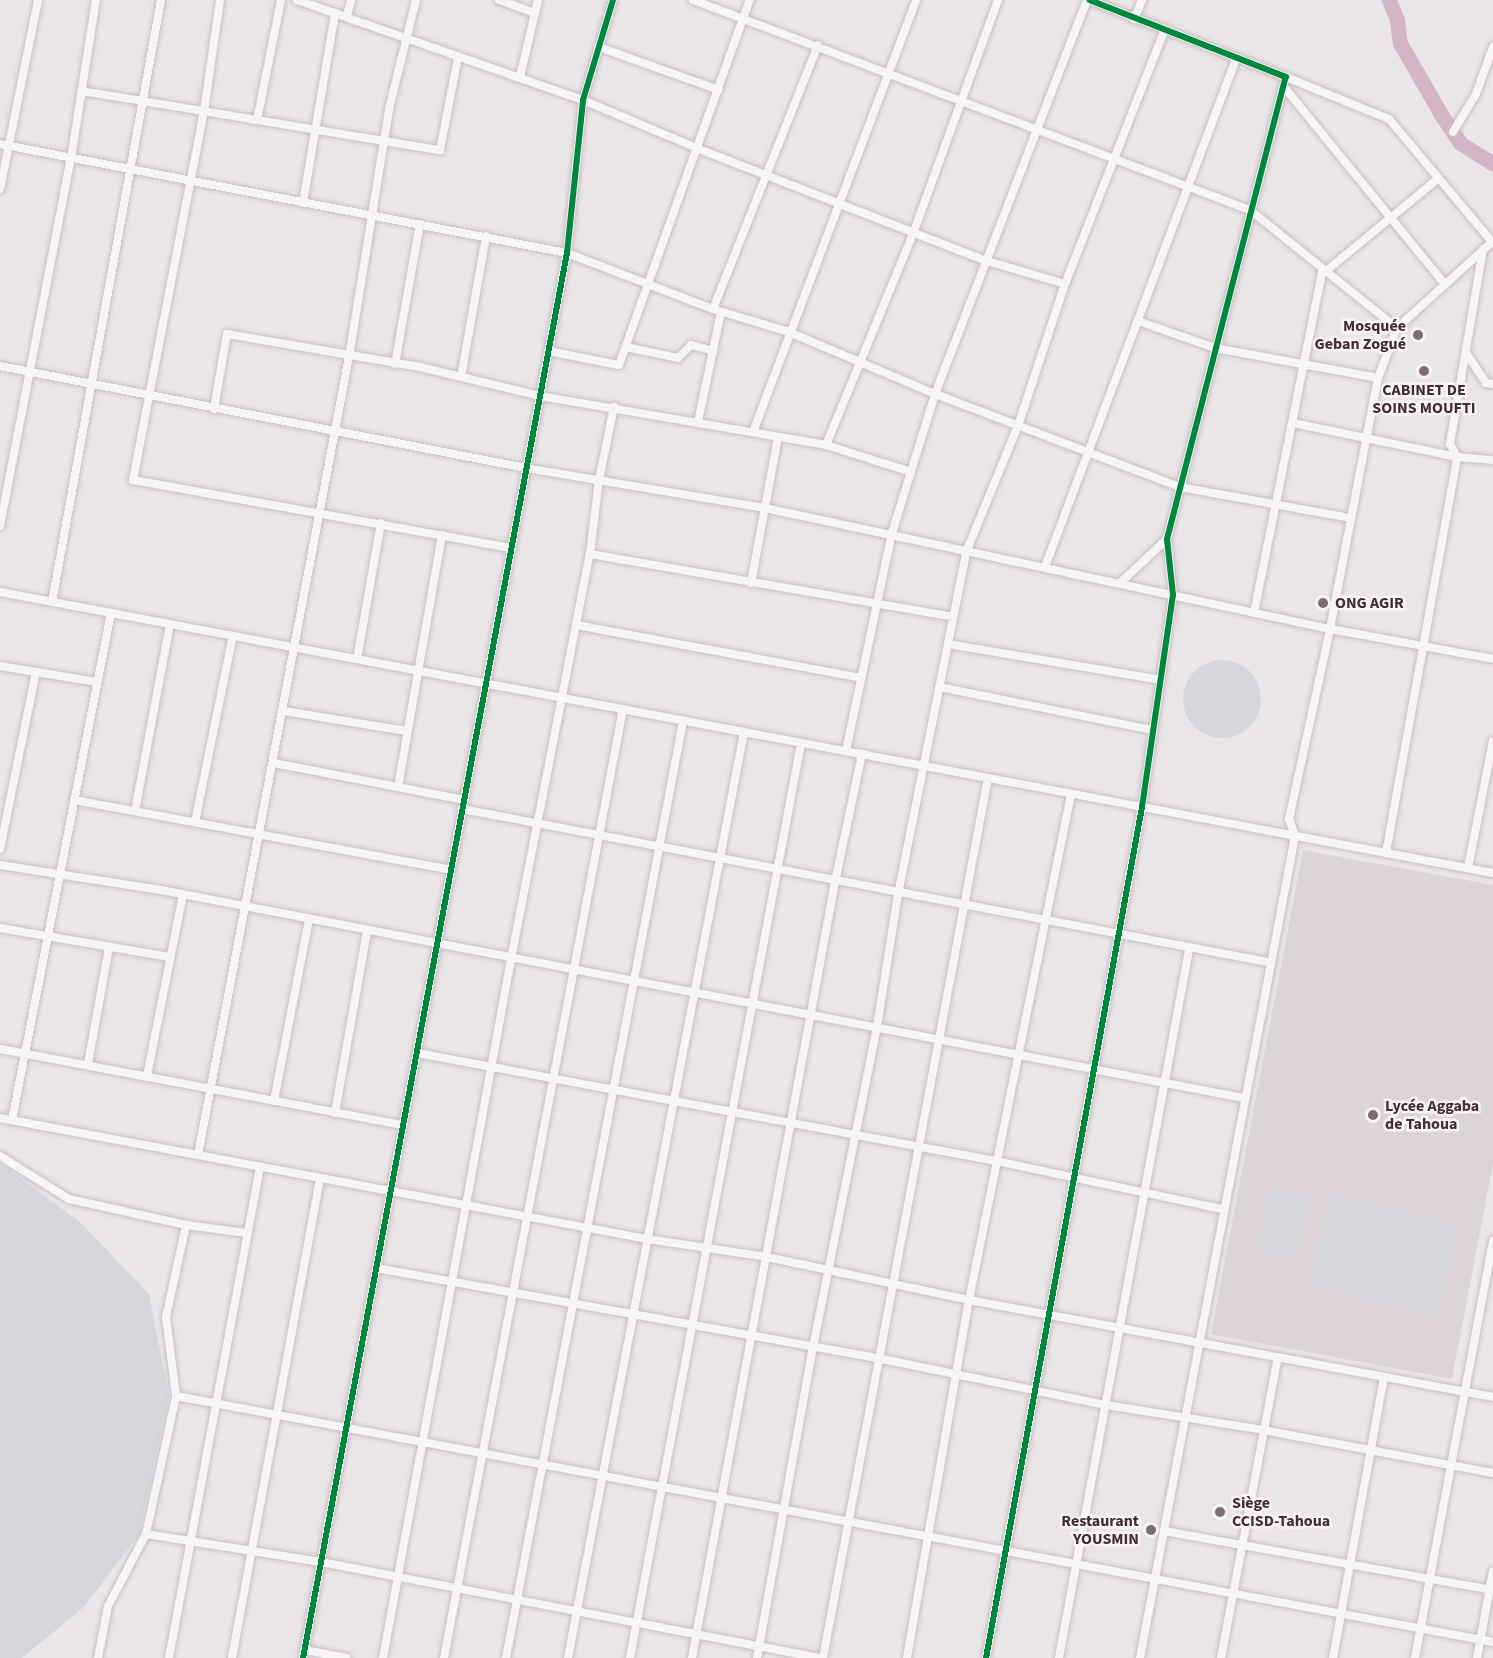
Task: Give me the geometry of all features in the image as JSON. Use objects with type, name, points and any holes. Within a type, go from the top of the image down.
[{"type":"street","points":[[0,189],[4,145],[38,0]]},
{"type":"street","points":[[0,526],[71,159],[96,0]]},
{"type":"street","points":[[51,602],[145,101],[161,0]]},
{"type":"street","points":[[220,0],[204,111],[133,480],[321,511],[511,548]]},
{"type":"street","points":[[257,120],[280,0]]},
{"type":"street","points":[[297,0],[583,100],[699,149],[766,173],[987,261],[1065,284]]},
{"type":"street","points":[[347,16],[351,0]]},
{"type":"street","points":[[198,1155],[336,429],[383,140],[416,0]]},
{"type":"street","points":[[499,0],[535,13]]},
{"type":"street","points":[[520,77],[538,0]]},
{"type":"street","points":[[346,1658],[304,1654],[567,253],[583,100],[612,0]]},
{"type":"street","points":[[693,0],[818,45],[1250,210],[1397,328]]},
{"type":"street","points":[[548,351],[619,365],[647,283],[699,149],[750,0]]},
{"type":"street","points":[[753,432],[838,201],[916,0]]},
{"type":"street","points":[[826,445],[914,231],[998,0]]},
{"type":"street","points":[[846,751],[892,533],[935,394],[1089,0],[1389,119],[1493,242],[1397,328],[1378,378],[1330,629],[1289,819],[1295,836],[1268,962],[1140,1658]]},
{"type":"street","points":[[1134,19],[1142,0]]},
{"type":"street","points":[[303,203],[335,14]]},
{"type":"street","points":[[757,1658],[813,1347],[877,1027],[898,894],[967,550],[1019,423],[1065,284],[1165,29]]},
{"type":"street","points":[[698,422],[713,351],[717,310],[766,173],[818,45]]},
{"type":"street","points":[[599,47],[719,90]]},
{"type":"street","points":[[1453,132],[1476,94],[1493,47]]},
{"type":"street","points":[[82,91],[440,150],[458,57]]},
{"type":"street","points":[[1045,567],[1236,58]]},
{"type":"street","points":[[986,1658],[1142,807],[1173,595],[1167,540],[1286,77]]},
{"type":"street","points":[[1284,87],[1444,284]]},
{"type":"street","points":[[4,145],[190,183],[486,236],[567,253],[717,310],[789,332],[860,359],[935,394],[1019,423],[1180,487],[1351,518]]},
{"type":"street","points":[[1254,613],[1274,504],[1324,270],[1439,178]]},
{"type":"street","points":[[395,364],[420,224]]},
{"type":"street","points":[[461,377],[486,236]]},
{"type":"street","points":[[1386,853],[1457,457],[1450,444],[1483,249]]},
{"type":"street","points":[[1138,321],[1215,348],[1378,378]]},
{"type":"street","points":[[214,409],[226,334],[461,377],[540,396],[826,445],[911,472]]},
{"type":"street","points":[[626,346],[678,358],[691,345],[713,351]]},
{"type":"street","points":[[1466,353],[1486,383],[1493,384]]},
{"type":"street","points":[[0,366],[214,409],[336,429],[526,468],[765,507],[1330,629],[1493,659]]},
{"type":"street","points":[[383,1658],[511,959],[590,554],[599,480],[614,407]]},
{"type":"street","points":[[1293,423],[1367,436],[1457,457],[1493,460]]},
{"type":"street","points":[[751,583],[778,437]]},
{"type":"street","points":[[357,659],[381,523]]},
{"type":"street","points":[[398,787],[442,535]]},
{"type":"street","points":[[1120,583],[1167,540]]},
{"type":"street","points":[[590,554],[953,617]]},
{"type":"street","points":[[0,592],[1493,873]]},
{"type":"street","points":[[12,1120],[111,613]]},
{"type":"street","points":[[135,811],[170,624]]},
{"type":"street","points":[[576,625],[861,678]]},
{"type":"street","points":[[195,822],[233,636]]},
{"type":"street","points":[[948,644],[1161,680]]},
{"type":"street","points":[[0,666],[97,682]]},
{"type":"street","points":[[0,849],[36,672]]},
{"type":"street","points":[[939,687],[1154,730]]},
{"type":"street","points":[[444,1658],[571,971],[623,709]]},
{"type":"street","points":[[284,711],[406,732]]},
{"type":"street","points":[[506,1658],[683,720]]},
{"type":"street","points":[[568,1658],[691,993],[744,732]]},
{"type":"street","points":[[1468,868],[1493,741]]},
{"type":"street","points":[[630,1658],[691,1326],[780,869],[801,743]]},
{"type":"street","points":[[692,1658],[750,1337],[793,1123],[835,882],[862,754]]},
{"type":"street","points":[[274,763],[398,787],[597,836],[780,869],[835,882],[1044,920],[1189,950],[1268,962]]},
{"type":"street","points":[[146,1534],[321,1562],[518,1602],[759,1644],[821,1658],[877,1358],[920,1148],[962,906],[988,778]]},
{"type":"street","points":[[907,1658],[969,1300],[1016,1055],[1071,794]]},
{"type":"street","points":[[74,800],[451,870]]},
{"type":"street","points":[[0,866],[183,895],[1243,1098]]},
{"type":"street","points":[[147,1076],[183,895]]},
{"type":"street","points":[[274,1101],[309,919]]},
{"type":"street","points":[[0,927],[170,957]]},
{"type":"street","points":[[335,1113],[368,931]]},
{"type":"street","points":[[88,1064],[109,947]]},
{"type":"street","points":[[1059,1658],[1189,950]]},
{"type":"street","points":[[0,1049],[403,1125]]},
{"type":"street","points":[[417,1053],[996,1161],[1074,1180],[1222,1209]]},
{"type":"street","points":[[0,1118],[525,1217],[647,1239],[767,1257],[1049,1316],[1493,1396]]},
{"type":"street","points":[[0,1156],[69,1198],[186,1225],[246,1233]]},
{"type":"street","points":[[169,1658],[260,1167]]},
{"type":"street","points":[[232,1658],[320,1178]]},
{"type":"street","points":[[98,1658],[108,1606],[146,1534],[176,1396],[166,1317],[186,1225]]},
{"type":"street","points":[[1415,1658],[1454,1465],[1493,1240]]},
{"type":"street","points":[[376,1268],[451,1279],[631,1312],[750,1337],[877,1358],[1106,1405],[1263,1430],[1493,1473]]},
{"type":"street","points":[[1223,1658],[1232,1593],[1278,1357]]},
{"type":"street","points":[[1333,1658],[1384,1377]]},
{"type":"street","points":[[176,1396],[214,1406],[278,1413],[542,1467],[1493,1642]]},
{"type":"street","points":[[1164,1531],[1491,1590]]},
{"type":"street","points":[[1477,1658],[1493,1571]]},
{"type":"shaded area","points":[[1222,660],[1237,663],[1249,672],[1258,684],[1261,699],[1258,714],[1249,726],[1237,735],[1222,738],[1207,735],[1195,726],[1186,714],[1183,699],[1186,684],[1195,672],[1207,663]]},
{"type":"shaded area","name":"Lycée Aggaba de Tahoua","points":[[1303,850],[1493,885],[1493,1164],[1452,1379],[1211,1334]]},
{"type":"shaded area","points":[[0,1163],[80,1222],[149,1294],[169,1396],[139,1534],[85,1606],[22,1658],[0,1658]]},
{"type":"shaded area","points":[[1270,1188],[1309,1196],[1296,1259],[1257,1251]]},
{"type":"shaded area","points":[[1331,1194],[1460,1226],[1437,1317],[1308,1285]]},
{"type":"waterway","points":[[1389,0],[1397,20],[1400,43],[1442,116],[1460,143],[1493,164]]},
{"type":"cycle path","points":[[303,1658],[567,253],[583,100],[613,0]]},
{"type":"cycle path","points":[[986,1658],[1142,807],[1173,595],[1167,539],[1286,77],[1090,0]]},
{"type":"place","name":"Mosquée Geban Zogué","points":[[1418,335]]},
{"type":"place","name":"CABINET DE SOINS MOUFTI","points":[[1424,371]]},
{"type":"place","name":"ONG AGIR","points":[[1323,603]]},
{"type":"place","name":"Lycée Aggaba de Tahoua","points":[[1373,1115]]},
{"type":"place","name":"Siège CCISD-Tahoua","points":[[1220,1512]]},
{"type":"place","name":"Restaurant YOUSMIN","points":[[1151,1530]]}]
